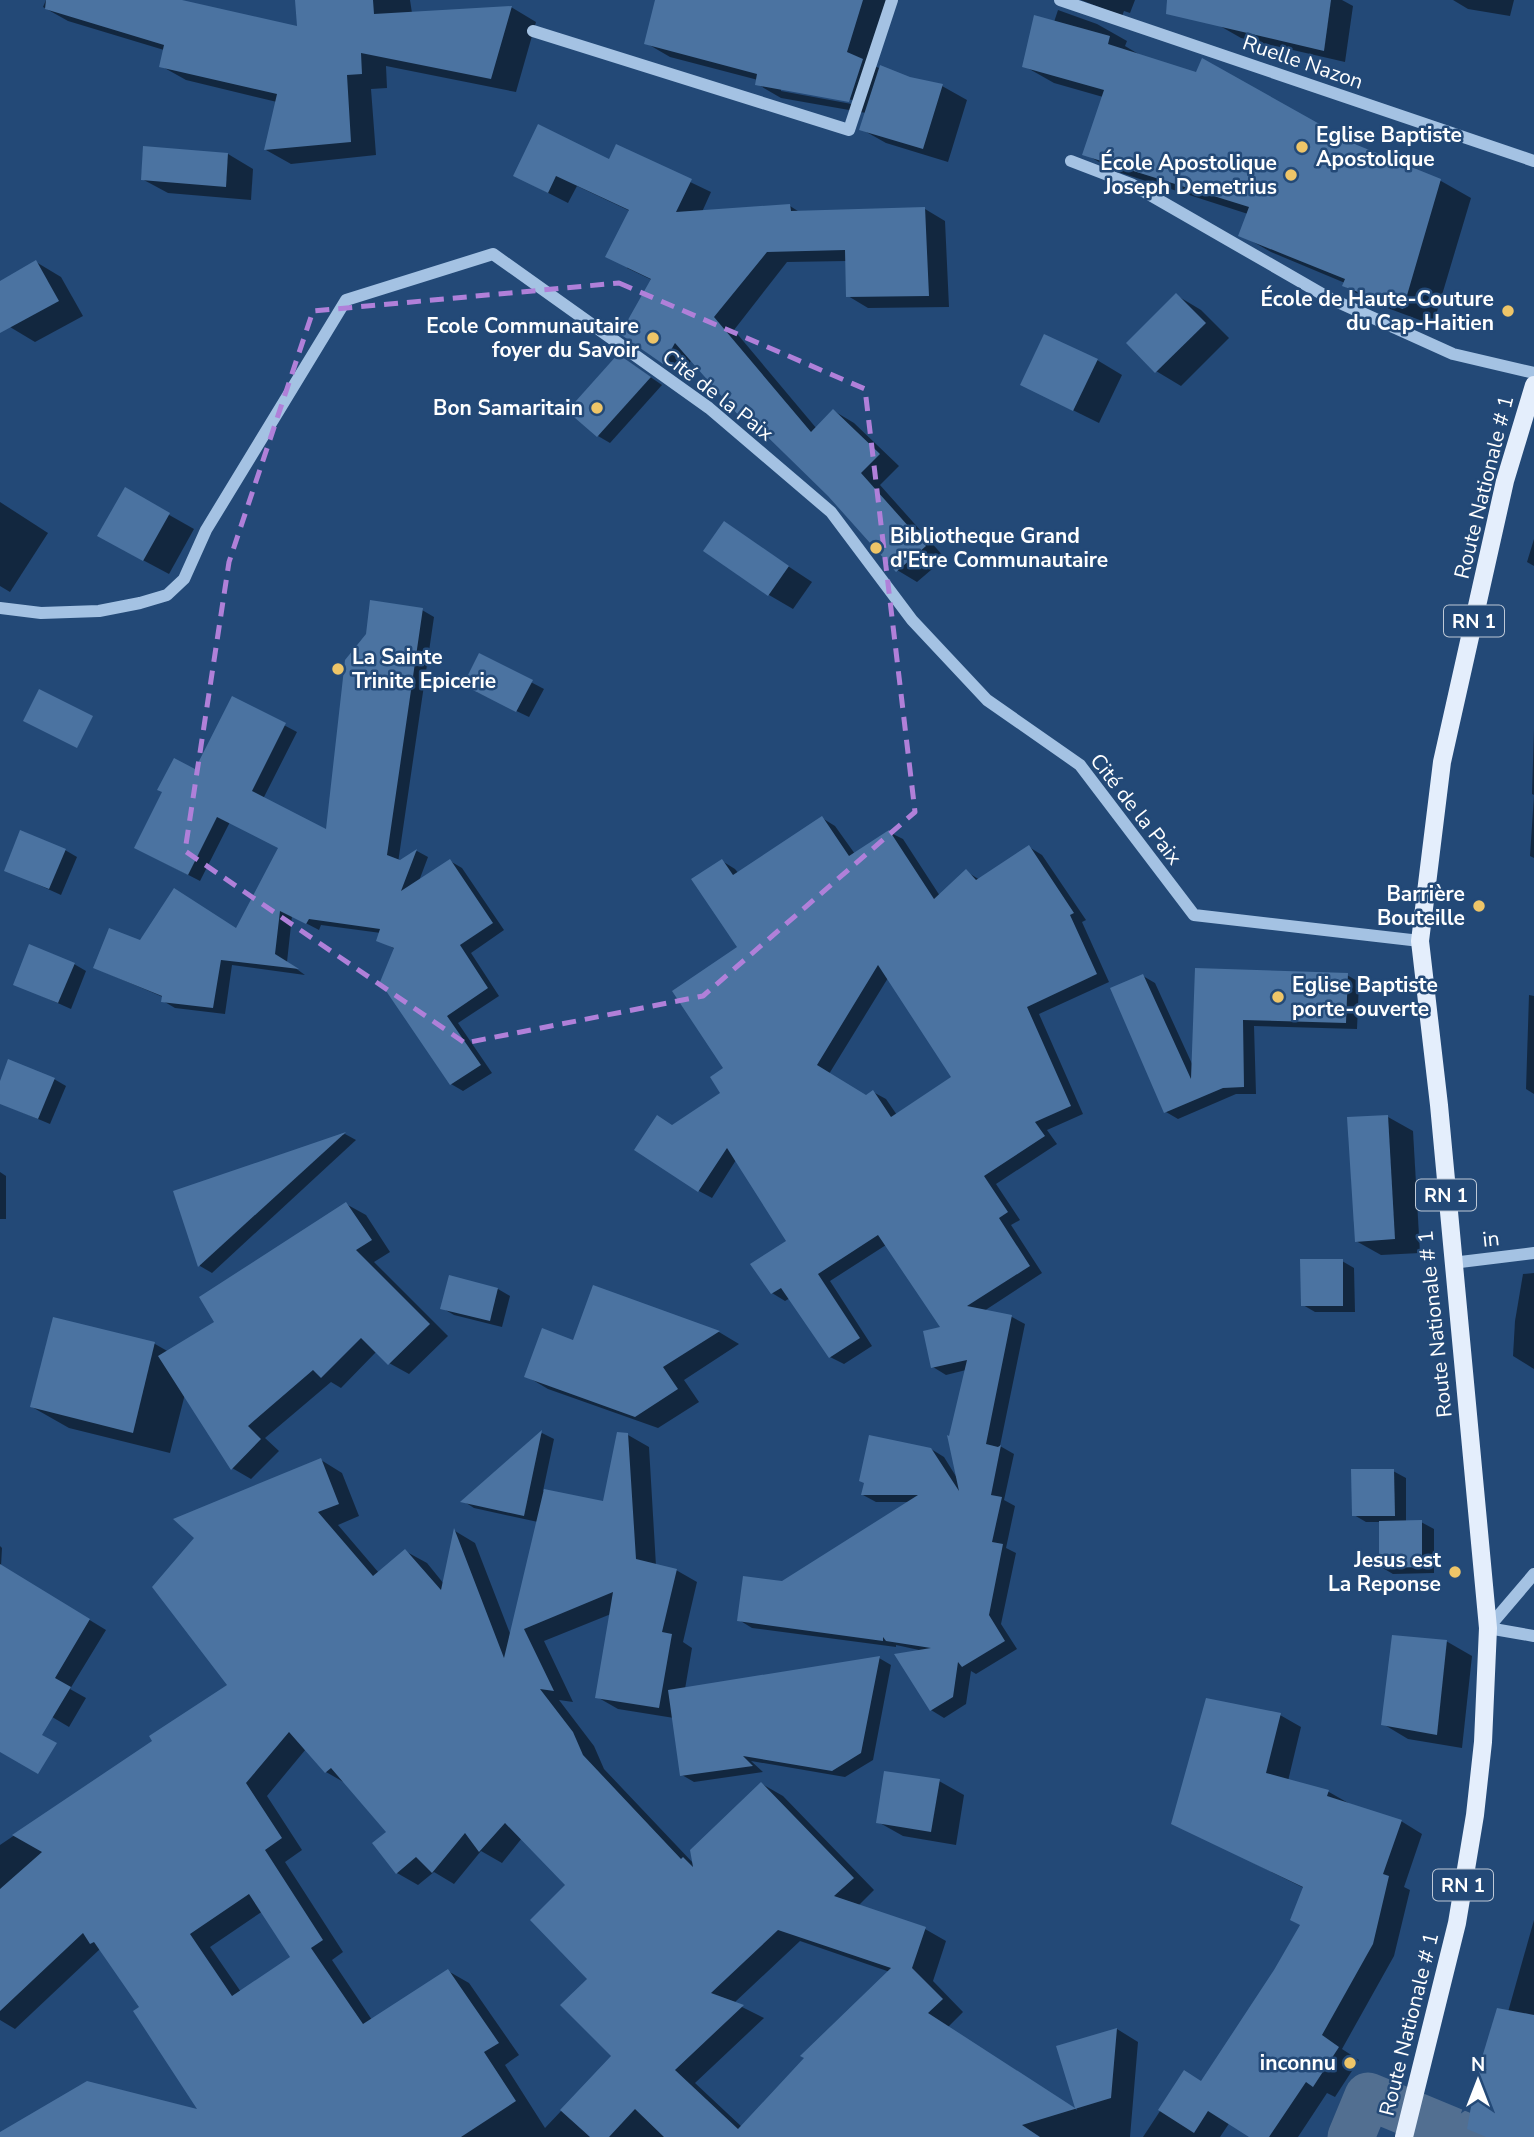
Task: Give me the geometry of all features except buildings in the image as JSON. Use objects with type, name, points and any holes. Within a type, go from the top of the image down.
[{"type":"main road","name":"Route Nationale # 1","points":[[1409,2135],[1457,1923],[1475,1815],[1483,1742],[1488,1628],[1439,1105],[1420,941],[1442,762],[1505,481],[1534,384]]},
{"type":"street","points":[[533,31],[849,130],[892,0]]},
{"type":"street","name":"Ruelle Nazon","points":[[1060,0],[1534,161]]},
{"type":"street","points":[[1071,162],[1131,184],[1329,298],[1453,354],[1534,373]]},
{"type":"street","name":"Cité de la Paix","points":[[0,608],[41,613],[99,611],[167,595],[184,579],[206,530],[346,300],[493,254],[709,408],[831,512],[912,620],[987,700],[1080,765],[1194,915],[1420,941]]},
{"type":"street","name":"in","points":[[1452,1263],[1534,1253]]},
{"type":"street","points":[[1488,1628],[1534,1574]]},
{"type":"street","points":[[1488,1628],[1534,1636]]},
{"type":"highlighted area","points":[[619,283],[865,389],[915,812],[703,996],[465,1043],[185,851],[229,562],[313,311]]},
{"type":"waterway","points":[[1351,2137],[1368,2096],[1467,2137]]},
{"type":"place","name":"Eglise Baptiste Apostolique","points":[[1302,147]]},
{"type":"place","name":"École Apostolique Joseph Demetrius","points":[[1291,175]]},
{"type":"place","name":"École de Haute-Couture du Cap-Haitien","points":[[1508,311]]},
{"type":"place","name":"Ecole Communautaire foyer du Savoir","points":[[653,338]]},
{"type":"place","name":"Bon Samaritain","points":[[597,408]]},
{"type":"place","name":"Bibliotheque Grand d'Etre Communautaire","points":[[876,548]]},
{"type":"place","name":"La Sainte Trinite Epicerie","points":[[338,669]]},
{"type":"place","name":"Barrière Bouteille","points":[[1479,906]]},
{"type":"place","name":"Eglise Baptiste porte-ouverte","points":[[1278,997]]},
{"type":"place","name":"Jesus est La Reponse","points":[[1455,1572]]},
{"type":"place","name":"inconnu","points":[[1350,2063]]}]
